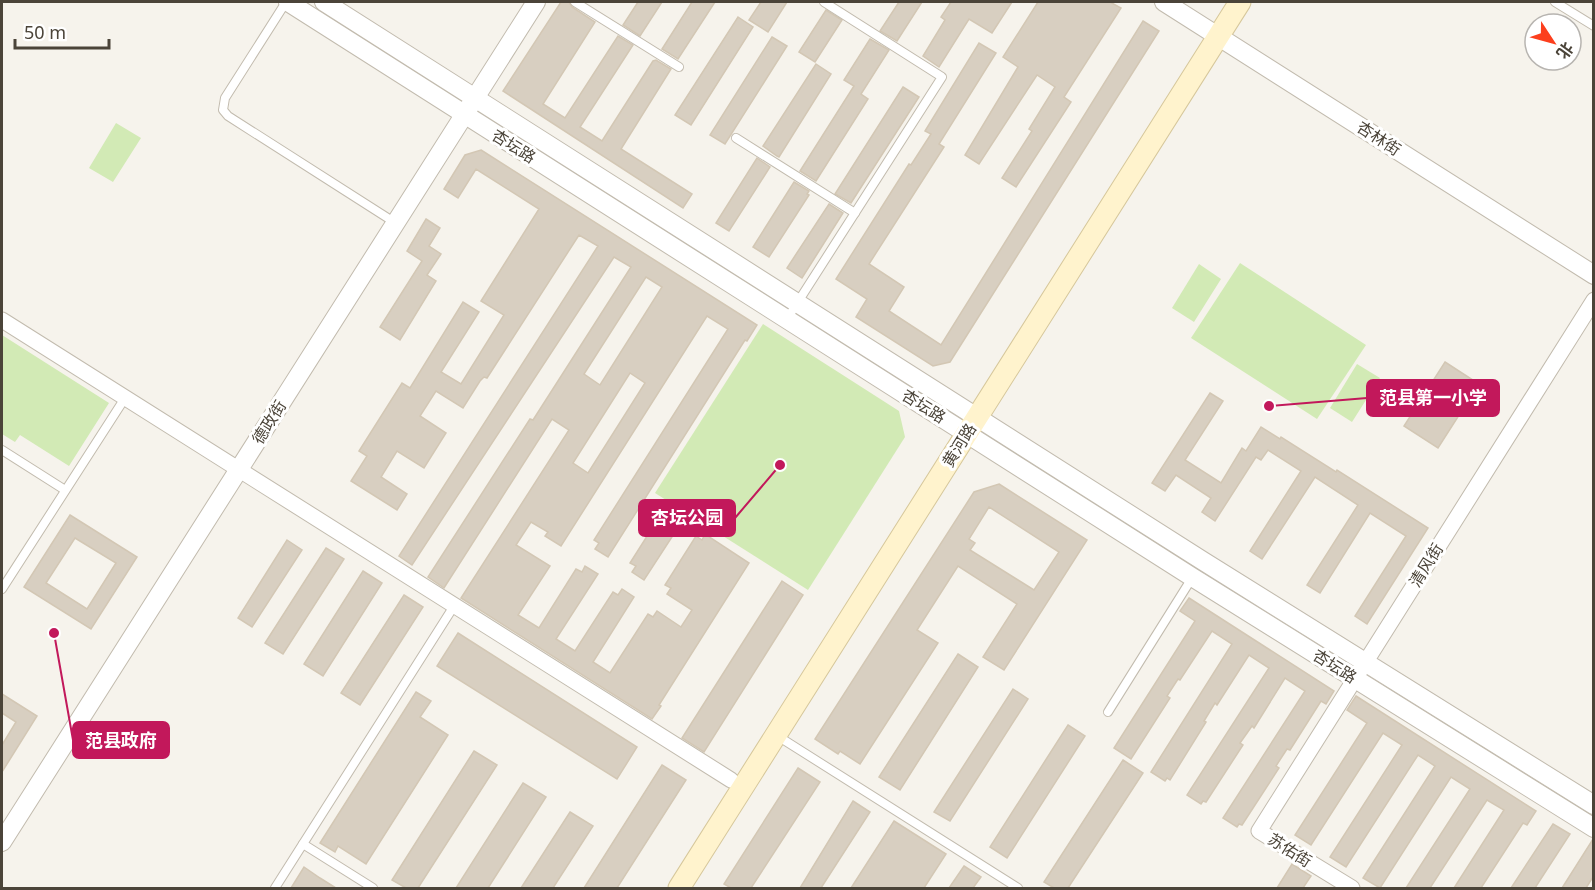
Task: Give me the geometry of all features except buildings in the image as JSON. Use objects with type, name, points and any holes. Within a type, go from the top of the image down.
[{"type":"main road","name":"黄河路","points":[[1212,32],[1223,2]]},
{"type":"main road","name":"黄河路","points":[[662,888],[965,421],[1212,32],[1240,2]]},
{"type":"main road","name":"黄河路","points":[[679,888],[776,735],[965,421]]},
{"type":"street","name":"杏坛路","points":[[287,2],[787,319],[965,421],[1364,662],[1593,805]]},
{"type":"street","name":"杏坛路","points":[[324,2],[797,303],[1192,577],[1593,828]]},
{"type":"street","name":"德政街","points":[[2,842],[536,2]]},
{"type":"street","name":"杏林街","points":[[1164,2],[1593,275]]},
{"type":"street","name":"清风街","points":[[1259,831],[1593,300]]},
{"type":"street","points":[[2,320],[731,780]]},
{"type":"street","name":"苏佑街","points":[[1259,831],[1352,888]]},
{"type":"lane","points":[[287,2],[225,98],[223,110],[228,116],[396,223]]},
{"type":"lane","points":[[575,2],[679,67]]},
{"type":"lane","points":[[787,319],[942,77],[824,2]]},
{"type":"lane","points":[[1555,2],[1593,26]]},
{"type":"lane","points":[[736,138],[855,213]]},
{"type":"lane","points":[[2,590],[125,398]]},
{"type":"lane","points":[[2,450],[65,490]]},
{"type":"lane","points":[[1108,712],[1192,577]]},
{"type":"lane","points":[[275,888],[454,606]]},
{"type":"lane","points":[[776,735],[1018,888]]},
{"type":"lane","points":[[303,844],[373,888]]},
{"type":"green space","points":[[116,123],[141,138],[113,182],[89,168]]},
{"type":"green space","points":[[1240,263],[1366,345],[1317,419],[1191,338]]},
{"type":"green space","points":[[1199,264],[1221,279],[1194,322],[1172,308]]},
{"type":"green space","points":[[763,324],[899,411],[905,437],[808,590],[655,493]]},
{"type":"green space","points":[[2,335],[109,403],[69,466],[20,435],[15,442],[2,434]]},
{"type":"green space","points":[[1357,364],[1380,378],[1352,422],[1330,408]]},
{"type":"place","name":"范县第一小学","points":[[1269,406]]},
{"type":"place","name":"杏坛公园","points":[[780,465]]},
{"type":"place","name":"范县政府","points":[[54,633]]}]
